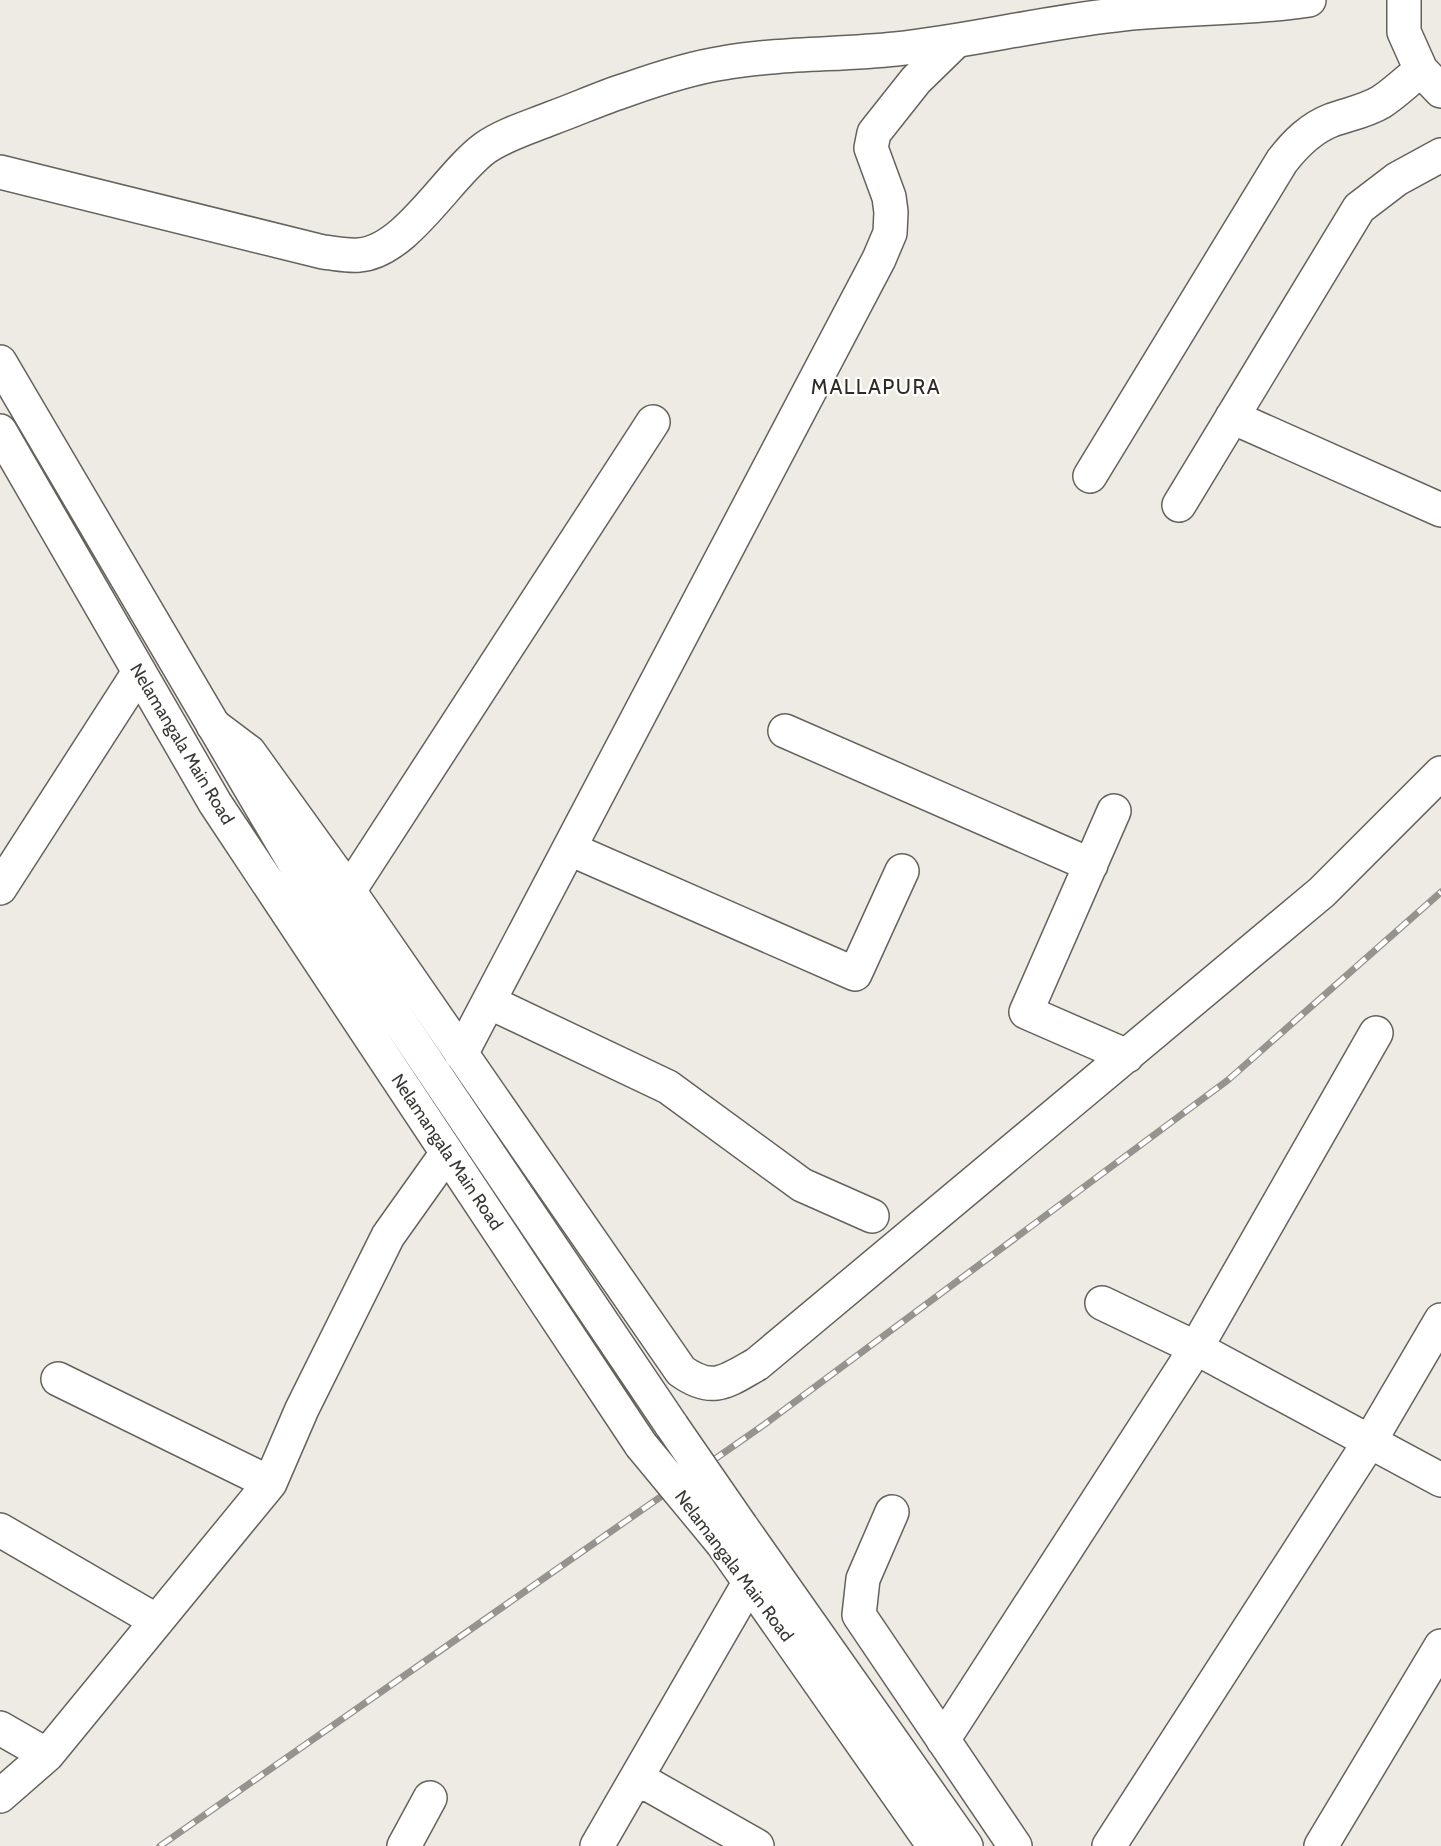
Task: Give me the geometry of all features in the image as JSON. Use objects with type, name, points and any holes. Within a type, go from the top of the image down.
[{"type":"street","points":[[0,172],[322,252],[361,255],[383,248],[405,232],[463,168],[485,148],[505,136],[625,90],[721,63],[955,42],[1114,15],[1281,4],[1309,0]]},
{"type":"street","points":[[1090,476],[1294,144],[1309,132],[1332,120],[1359,112],[1431,81],[1404,32],[1404,0]]},
{"type":"street","points":[[462,1054],[879,259],[890,233],[891,212],[889,197],[871,148],[874,133],[916,80],[955,42]]},
{"type":"street","points":[[1179,505],[1359,208],[1397,179],[1441,155]]},
{"type":"street","points":[[0,362],[305,881],[672,1426],[731,1535],[966,1846]]},
{"type":"street","points":[[1232,417],[1441,510]]},
{"type":"street","points":[[349,891],[653,422]]},
{"type":"street","name":"Nelamangala Main Road","points":[[0,431],[215,803],[641,1445],[731,1535],[749,1583],[934,1846]]},
{"type":"street","points":[[0,888],[139,672]]},
{"type":"street","points":[[213,725],[249,752],[349,891],[681,1371],[695,1381],[713,1384],[732,1378],[758,1364],[1127,1056],[1322,892],[1441,773]]},
{"type":"street","points":[[785,731],[1090,865]]},
{"type":"street","points":[[1114,811],[1026,1012],[1127,1056]]},
{"type":"street","points":[[570,849],[855,974],[902,871]]},
{"type":"street","points":[[489,1002],[668,1087],[802,1185],[872,1216]]},
{"type":"street","points":[[943,1740],[1196,1348],[1376,1033]]},
{"type":"street","points":[[0,1796],[47,1755],[270,1483],[302,1409],[388,1236],[447,1153]]},
{"type":"street","points":[[1102,1303],[1196,1348],[1441,1480]]},
{"type":"street","points":[[1108,1846],[1370,1441],[1441,1320]]},
{"type":"street","points":[[58,1379],[270,1483]]},
{"type":"street","points":[[892,1512],[863,1579],[859,1615],[1015,1846]]},
{"type":"street","points":[[0,1530],[157,1621]]},
{"type":"street","points":[[597,1846],[749,1583]]},
{"type":"street","points":[[1321,1846],[1441,1646]]},
{"type":"street","points":[[0,1728],[47,1755]]},
{"type":"street","points":[[637,1778],[757,1846]]},
{"type":"street","points":[[404,1846],[430,1798]]},
{"type":"railway","points":[[160,1846],[765,1424],[1228,1080],[1441,892]]},
{"type":"district","name":"MALLAPURA","points":[[876,386]]}]
